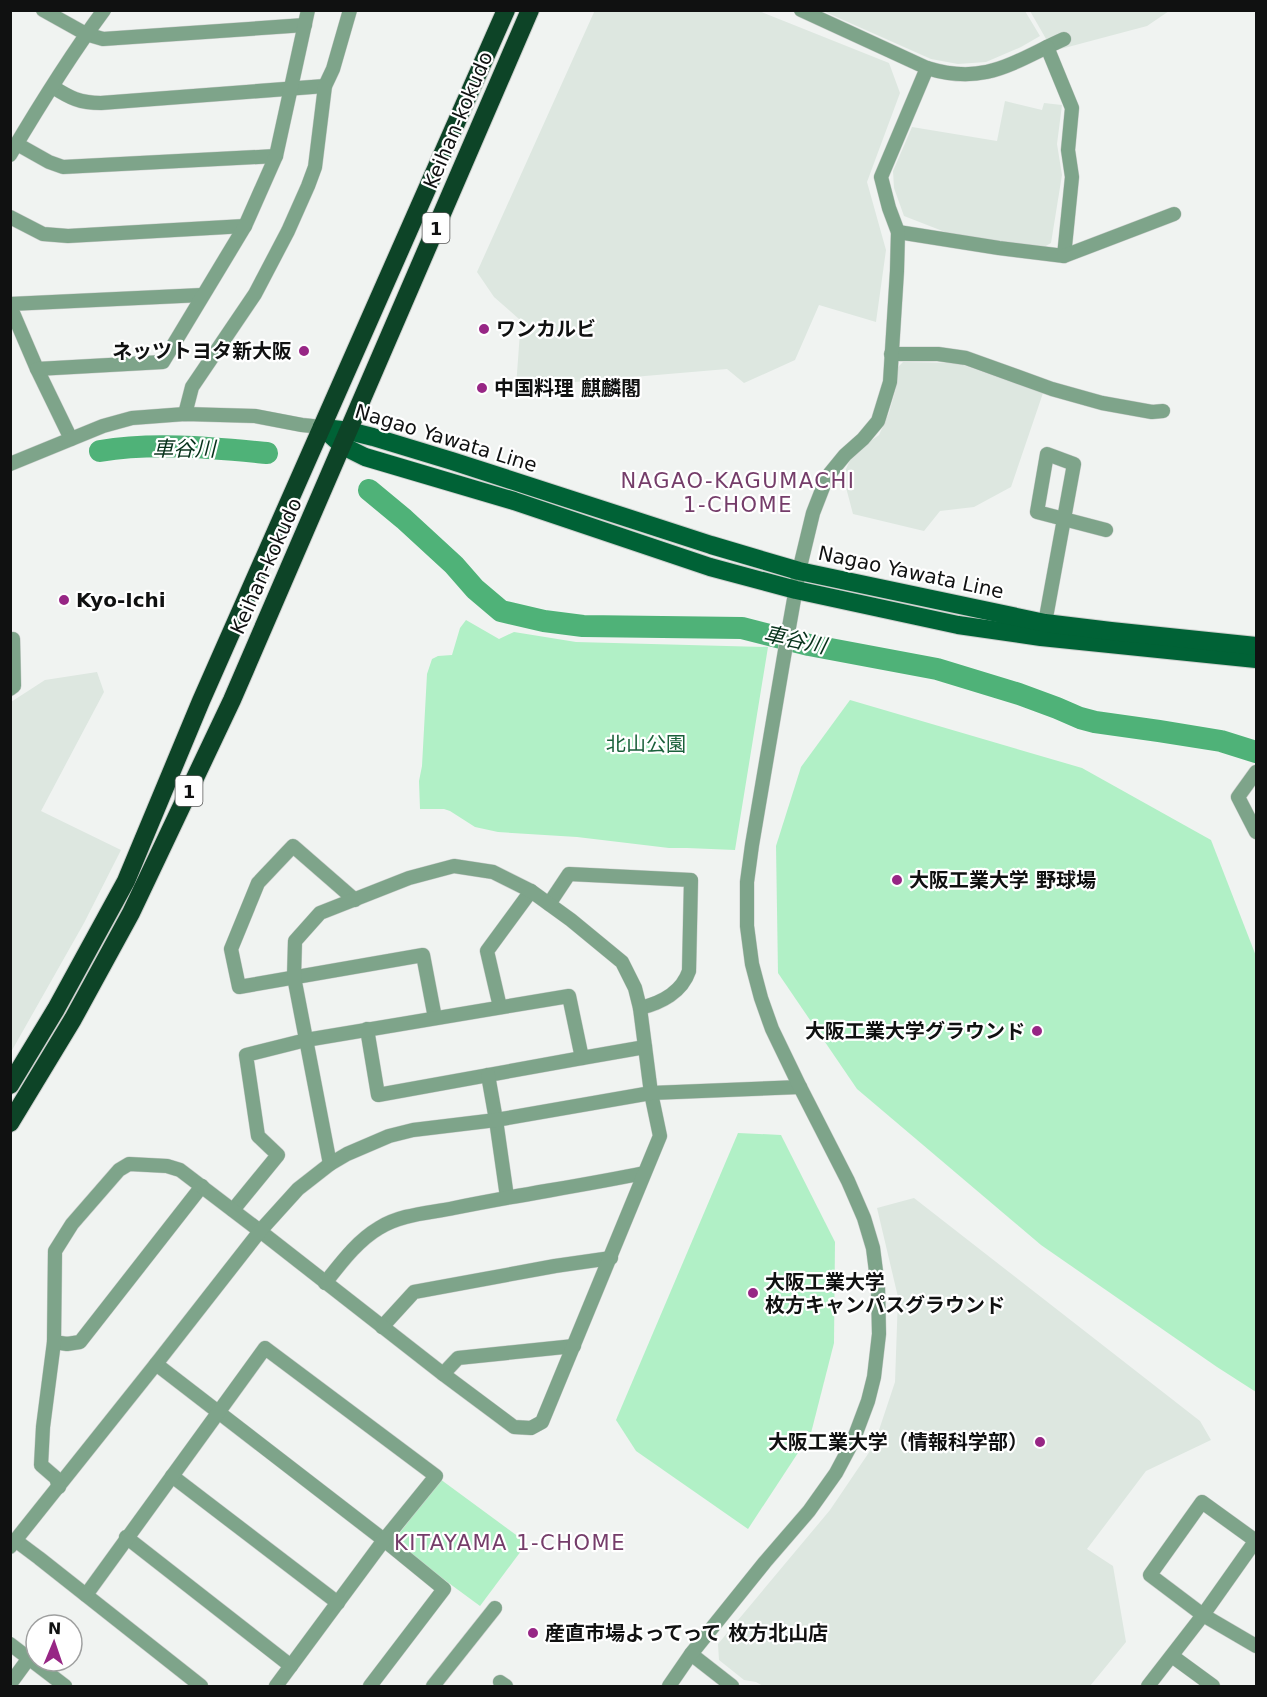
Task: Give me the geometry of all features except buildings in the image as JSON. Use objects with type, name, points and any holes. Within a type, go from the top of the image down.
[{"type":"highway","name":"Keihan-kokudo","points":[[10,1085],[56,1009],[126,881],[201,701],[506,10]]},
{"type":"highway","name":"Keihan-kokudo","points":[[10,1123],[73,1019],[131,913],[232,700],[530,10]]},
{"type":"main road","name":"Nagao Yawata Line","points":[[322,427],[346,438],[452,461],[711,545],[799,571],[1045,622],[1257,646]]},
{"type":"main road","name":"Nagao Yawata Line","points":[[346,438],[365,457],[514,501],[710,567],[796,590],[968,627],[1041,637],[1257,659]]},
{"type":"street","points":[[43,10],[86,34],[103,39],[305,25]]},
{"type":"street","points":[[104,10],[86,34],[14,150],[63,167],[276,156]]},
{"type":"street","points":[[37,369],[163,362],[244,226],[276,156],[308,10]]},
{"type":"street","points":[[185,414],[192,387],[255,294],[288,231],[308,186],[315,167],[325,86],[336,60],[350,10]]},
{"type":"street","points":[[801,10],[927,68],[947,74],[965,75],[994,71],[1064,39]]},
{"type":"street","points":[[1047,46],[1072,108],[1068,150],[1072,177],[1065,256]]},
{"type":"street","points":[[669,1686],[691,1654],[809,1511],[836,1473],[868,1401],[874,1377],[879,1334],[878,1287],[873,1248],[864,1218],[848,1181],[772,1029],[760,998],[752,964],[747,926],[747,882],[782,663],[799,571],[813,513],[827,477],[878,421],[890,382],[898,232],[881,177],[927,68]]},
{"type":"street","points":[[53,87],[84,103],[100,103],[325,86]]},
{"type":"street","points":[[898,232],[1065,256],[1174,214]]},
{"type":"street","points":[[10,217],[43,234],[68,236],[244,226]]},
{"type":"street","points":[[71,439],[37,369],[10,305],[202,295]]},
{"type":"street","points":[[891,354],[938,354],[966,358],[1052,389],[1102,403],[1152,412],[1163,411]]},
{"type":"street","points":[[14,459],[103,426],[132,418],[185,414],[255,416],[322,427]]},
{"type":"street","points":[[1045,622],[1065,520],[1074,464],[1047,454],[1037,512],[1065,520],[1106,530]]},
{"type":"street","points":[[10,689],[14,686],[13,639]]},
{"type":"street","points":[[1257,772],[1238,797],[1257,832]]},
{"type":"street","points":[[355,900],[293,846],[258,883],[231,949],[239,987],[423,955],[435,1018]]},
{"type":"street","points":[[59,1486],[56,1478],[41,1465],[43,1427],[54,1342],[55,1251],[72,1224],[119,1170],[129,1164],[167,1166],[180,1170],[514,1427],[531,1428],[542,1422],[660,1136],[651,1093],[640,1008],[635,988],[622,962],[531,891],[493,872],[454,866],[409,878],[320,914],[295,940],[294,977],[330,1164]]},
{"type":"street","points":[[549,904],[569,874],[692,880],[689,971],[685,983],[663,1000],[640,1008]]},
{"type":"street","points":[[500,1007],[487,951],[531,891]]},
{"type":"street","points":[[233,1210],[278,1155],[258,1136],[246,1055],[306,1040],[569,996],[582,1058]]},
{"type":"street","points":[[367,1029],[378,1095],[645,1047]]},
{"type":"street","points":[[488,1076],[507,1197]]},
{"type":"street","points":[[201,1686],[86,1595],[13,1544],[260,1231],[298,1189],[347,1154],[389,1136],[413,1130],[496,1120],[651,1093],[800,1087]]},
{"type":"street","points":[[325,1283],[351,1250],[379,1228],[397,1219],[644,1173]]},
{"type":"street","points":[[54,1342],[67,1344],[80,1342],[202,1186]]},
{"type":"street","points":[[382,1327],[414,1292],[611,1258]]},
{"type":"street","points":[[443,1374],[458,1358],[574,1346]]},
{"type":"street","points":[[86,1595],[265,1348],[436,1476],[384,1540],[276,1686]]},
{"type":"street","points":[[156,1364],[444,1589],[370,1686]]},
{"type":"street","points":[[172,1476],[338,1603]]},
{"type":"street","points":[[1148,1686],[1203,1615],[1256,1540],[1203,1502],[1150,1575],[1203,1615],[1257,1646]]},
{"type":"street","points":[[126,1537],[291,1666]]},
{"type":"street","points":[[433,1686],[495,1608]]},
{"type":"street","points":[[10,1644],[24,1654]]},
{"type":"street","points":[[691,1654],[732,1686]]},
{"type":"street","points":[[1172,1656],[1213,1686]]},
{"type":"street","points":[[10,1684],[24,1665]]},
{"type":"street","points":[[48,1673],[65,1686]]},
{"type":"shaded area","points":[[595,10],[759,11],[889,63],[900,93],[867,182],[886,250],[876,322],[819,305],[795,360],[744,383],[727,369],[516,387],[520,332],[528,327],[494,297],[477,272]]},
{"type":"shaded area","points":[[823,11],[1025,11],[1040,36],[986,62],[958,64],[931,59]]},
{"type":"shaded area","points":[[1030,11],[1169,11],[1147,26],[1053,51]]},
{"type":"shaded area","points":[[1005,101],[1042,110],[1044,103],[1062,105],[1057,144],[1062,175],[1051,243],[1044,247],[958,237],[904,216],[894,188],[893,171],[912,127],[997,141]]},
{"type":"shaded area","points":[[903,362],[957,363],[1043,393],[1011,487],[974,507],[940,511],[924,531],[853,514],[843,476],[853,453],[879,435],[889,413],[896,388],[897,368]]},
{"type":"shaded area","points":[[97,672],[104,692],[41,811],[121,850],[84,923],[11,1052],[11,702],[45,680]]},
{"type":"shaded area","name":"大阪工業大学（情報科学部）","points":[[914,1198],[1200,1421],[1211,1440],[1146,1471],[1087,1549],[1113,1566],[1126,1642],[1090,1686],[763,1686],[744,1680],[719,1660],[718,1644],[830,1510],[874,1445],[895,1382],[898,1297],[877,1208]]},
{"type":"green space","name":"北山公園","points":[[466,620],[499,639],[514,632],[576,642],[768,647],[735,850],[669,848],[577,837],[498,832],[475,827],[444,809],[420,809],[419,781],[422,766],[427,674],[432,659],[452,655],[460,628]]},
{"type":"green space","name":"大阪工業大学グラウンド","points":[[850,700],[1082,768],[1211,840],[1256,956],[1256,1392],[1041,1245],[857,1089],[778,973],[776,846],[801,767]]},
{"type":"green space","name":"大阪工業大学 枚方キャンパスグラウンド","points":[[738,1133],[781,1135],[835,1242],[834,1343],[811,1433],[748,1529],[636,1451],[616,1420]]},
{"type":"green space","points":[[440,1479],[527,1543],[480,1606],[393,1542]]},
{"type":"waterway","name":"車谷川","points":[[100,451],[163,446],[267,453]]},
{"type":"waterway","name":"車谷川","points":[[369,490],[404,519],[454,565],[475,589],[501,611],[544,621],[583,626],[742,628],[809,645],[937,669],[1019,694],[1095,722],[1221,741],[1256,752]]},
{"type":"place","name":"ワンカルビ","points":[[484,329]]},
{"type":"place","name":"ネッツトヨタ新大阪","points":[[304,351]]},
{"type":"place","name":"中国料理 麒麟閣","points":[[482,388]]},
{"type":"place","name":"Kyo-Ichi","points":[[64,600]]},
{"type":"place","name":"大阪工業大学 野球場","points":[[897,880]]},
{"type":"place","name":"大阪工業大学グラウンド","points":[[1037,1031]]},
{"type":"place","name":"大阪工業大学 枚方キャンパスグラウンド","points":[[753,1293]]},
{"type":"place","name":"大阪工業大学（情報科学部）","points":[[1040,1442]]},
{"type":"place","name":"産直市場よってって 枚方北山店","points":[[533,1633]]},
{"type":"district","name":"NAGAO-KAGUMACHI 1-CHOME","points":[[738,493]]},
{"type":"district","name":"KITAYAMA 1-CHOME","points":[[510,1543]]}]
